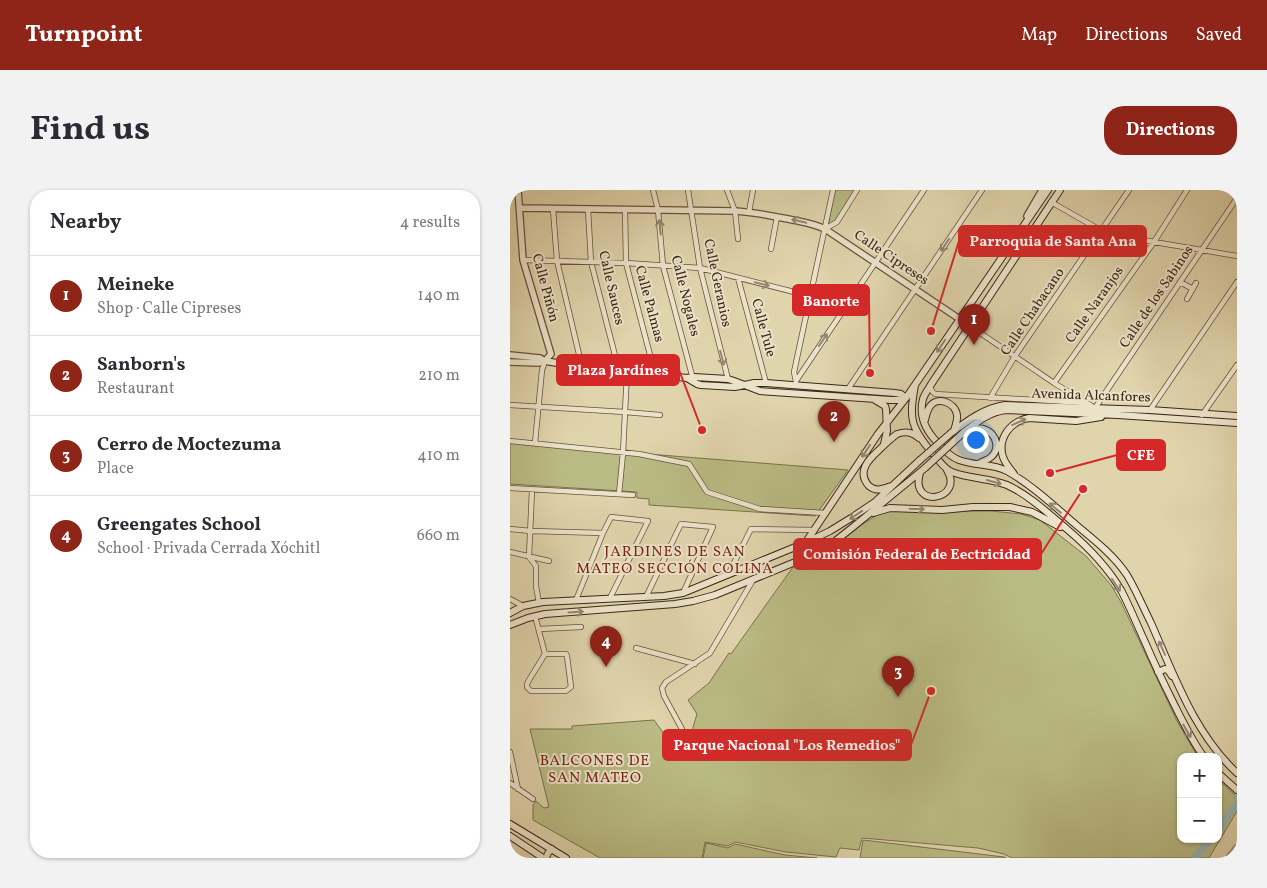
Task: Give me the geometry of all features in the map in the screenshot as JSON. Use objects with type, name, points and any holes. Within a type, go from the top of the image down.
[{"type":"main road","points":[[805,543],[887,421],[906,398],[1018,233],[1040,192],[1048,190]]},
{"type":"main road","points":[[1060,190],[930,386],[922,404],[925,426],[935,441],[952,457],[999,468],[1025,482],[1100,545],[1118,563],[1143,605],[1191,713],[1209,742],[1237,773]]},
{"type":"main road","points":[[545,361],[582,368],[691,379],[728,379],[760,392],[874,399],[900,400],[906,398]]},
{"type":"main road","points":[[691,379],[701,385],[710,386],[728,387],[754,383],[797,383],[901,394],[906,398],[914,427],[920,439],[949,474],[951,482],[945,493],[933,498],[920,490],[918,479],[922,470]]},
{"type":"main road","points":[[911,417],[915,385]]},
{"type":"main road","points":[[874,399],[885,406],[886,409],[887,431],[884,445]]},
{"type":"main road","points":[[925,426],[930,405],[941,400],[956,411],[957,417],[953,432]]},
{"type":"main road","name":"Avenida Alcanfores","points":[[510,613],[523,606],[541,602],[646,597],[683,593],[805,543],[830,531],[875,502],[953,432],[995,406],[1150,410],[1237,416]]},
{"type":"main road","name":"Avenida Alcanfores","points":[[510,625],[545,614],[692,601],[715,595],[805,558],[834,542],[870,514],[966,431],[988,414],[997,411],[1118,415],[1237,423]]},
{"type":"main road","points":[[1016,477],[1007,464],[1002,450],[1005,435],[1012,425],[1029,418],[1076,420],[1118,415]]},
{"type":"main road","points":[[966,431],[982,428],[992,434],[996,441],[992,456],[979,464]]},
{"type":"main road","points":[[894,485],[882,489],[872,488],[865,480],[863,474],[865,465],[884,445],[902,432],[911,433],[920,439]]},
{"type":"main road","points":[[947,470],[961,475],[994,481],[1020,492],[1047,512],[1092,552],[1120,589],[1184,726],[1201,753]]},
{"type":"main road","points":[[870,514],[890,508],[942,510],[973,507],[1010,507],[1032,512],[1072,534]]},
{"type":"main road","points":[[541,602],[546,608],[545,614]]},
{"type":"main road","points":[[551,602],[550,609],[553,614]]},
{"type":"main road","points":[[1158,672],[1163,669],[1168,670],[1181,690]]},
{"type":"main road","points":[[1222,777],[1237,790]]},
{"type":"main road","points":[[510,824],[566,858]]},
{"type":"main road","points":[[510,836],[545,858]]},
{"type":"street","name":"Calle Piñón","points":[[518,190],[523,260],[550,354],[545,361]]},
{"type":"street","name":"Calle Nogales","points":[[653,190],[658,210],[663,266],[691,379]]},
{"type":"street","name":"Calle Geranios","points":[[688,190],[700,268],[728,379]]},
{"type":"street","points":[[727,190],[735,211],[738,239]]},
{"type":"street","points":[[749,212],[752,190]]},
{"type":"street","points":[[797,383],[794,372],[833,190]]},
{"type":"street","points":[[825,229],[837,222],[857,190]]},
{"type":"street","points":[[797,383],[924,190]]},
{"type":"street","points":[[848,389],[982,190]]},
{"type":"street","name":"Calle Chabacano","points":[[990,398],[1016,356],[1130,190]]},
{"type":"street","name":"Calle Naranjos","points":[[1054,383],[1154,242],[1187,190]]},
{"type":"street","name":"Calle de los Sabinos","points":[[1095,408],[1237,198]]},
{"type":"street","points":[[1051,202],[1102,231],[1119,236],[1237,256]]},
{"type":"street","name":"Calle Cipreses","points":[[520,208],[735,211],[777,216],[817,225],[876,262],[1054,383],[1095,408]]},
{"type":"street","points":[[554,209],[557,261],[582,368]]},
{"type":"street","name":"Calle Sauces","points":[[588,209],[591,262],[619,371]]},
{"type":"street","name":"Calle Palmas","points":[[625,209],[626,263],[655,374]]},
{"type":"street","points":[[771,249],[777,216]]},
{"type":"street","points":[[523,260],[626,263],[700,268],[810,296]]},
{"type":"street","name":"Calle Tule","points":[[738,278],[766,383]]},
{"type":"street","points":[[1180,282],[1193,289]]},
{"type":"street","points":[[1150,410],[1237,282]]},
{"type":"street","points":[[1187,299],[1196,283]]},
{"type":"street","points":[[510,355],[540,358],[545,361]]},
{"type":"street","points":[[510,362],[539,363],[545,361]]},
{"type":"street","points":[[535,444],[542,370],[545,361]]},
{"type":"street","points":[[1196,420],[1204,414],[1237,365]]},
{"type":"street","points":[[619,494],[627,372]]},
{"type":"street","name":"Avenida Alcanfores","points":[[930,386],[935,394],[1087,404]]},
{"type":"street","points":[[510,405],[660,415]]},
{"type":"street","points":[[510,442],[639,454],[689,464],[707,492],[760,509],[825,513]]},
{"type":"street","points":[[510,488],[633,495]]},
{"type":"street","points":[[532,490],[529,557],[536,566],[536,586],[541,602]]},
{"type":"street","points":[[576,600],[611,517],[648,521],[610,598]]},
{"type":"street","points":[[646,597],[681,524],[713,527],[683,593]]},
{"type":"street","points":[[510,529],[603,533]]},
{"type":"street","points":[[727,576],[751,529],[814,530]]},
{"type":"street","points":[[510,552],[549,561]]},
{"type":"street","points":[[696,745],[683,731],[664,696],[662,688],[666,682],[710,653],[754,578]]},
{"type":"street","points":[[510,599],[523,606]]},
{"type":"street","points":[[535,616],[545,654],[529,680],[527,687],[531,691],[569,690],[566,654],[545,654]]},
{"type":"street","points":[[539,629],[581,627]]},
{"type":"street","points":[[636,648],[696,664]]},
{"type":"street","points":[[510,752],[518,789]]},
{"type":"street","points":[[510,783],[533,799]]},
{"type":"street","points":[[1228,858],[1237,848]]},
{"type":"street","points":[[545,858],[552,849]]},
{"type":"green space","points":[[835,190],[855,190],[836,220],[828,225]]},
{"type":"green space","points":[[510,443],[848,470],[815,516],[649,505],[649,499],[637,498],[637,492],[510,484]]},
{"type":"green space","points":[[892,511],[991,511],[1021,514],[1040,520],[1086,556],[1111,585],[1121,602],[1177,721],[1196,753],[1177,753],[1177,843],[1218,843],[1209,858],[1012,858],[1004,854],[978,848],[862,838],[859,850],[840,848],[836,857],[786,852],[735,842],[728,846],[705,842],[702,858],[600,858],[533,820],[533,805],[536,801],[544,808],[549,807],[530,729],[572,729],[572,726],[654,720],[683,760],[697,714],[688,700],[709,683],[793,567],[879,514]]},
{"type":"green space","points":[[1222,783],[1237,797],[1237,811],[1222,836]]},
{"type":"green space","points":[[863,840],[1004,857],[1006,858],[860,858]]},
{"type":"green space","points":[[706,843],[728,848],[735,844],[785,855],[817,858],[703,858]]},
{"type":"waterway","points":[[1222,824],[1237,804],[1237,799]]},
{"type":"waterway","points":[[1195,858],[1207,843]]},
{"type":"place","name":"Parroquia de Santa Ana","points":[[931,331]]},
{"type":"place","name":"Meineke","points":[[974,345]]},
{"type":"place","name":"Banorte","points":[[870,373]]},
{"type":"place","name":"Plaza Jardínes","points":[[702,430]]},
{"type":"place","name":"Sanborn's","points":[[834,442]]},
{"type":"place","name":"CFE","points":[[1050,473]]},
{"type":"place","name":"Comisión Federal de Eectricidad","points":[[1083,489]]},
{"type":"place","name":"Greengates School","points":[[606,667]]},
{"type":"place","name":"Parque Nacional \"Los Remedios\"","points":[[931,691]]},
{"type":"place","name":"Cerro de Moctezuma","points":[[898,697]]},
{"type":"district","name":"JARDINES DE SAN MATEO SECCIÓN COLINA","points":[[675,560]]},
{"type":"district","name":"BALCONES DE SAN MATEO","points":[[595,770]]}]
